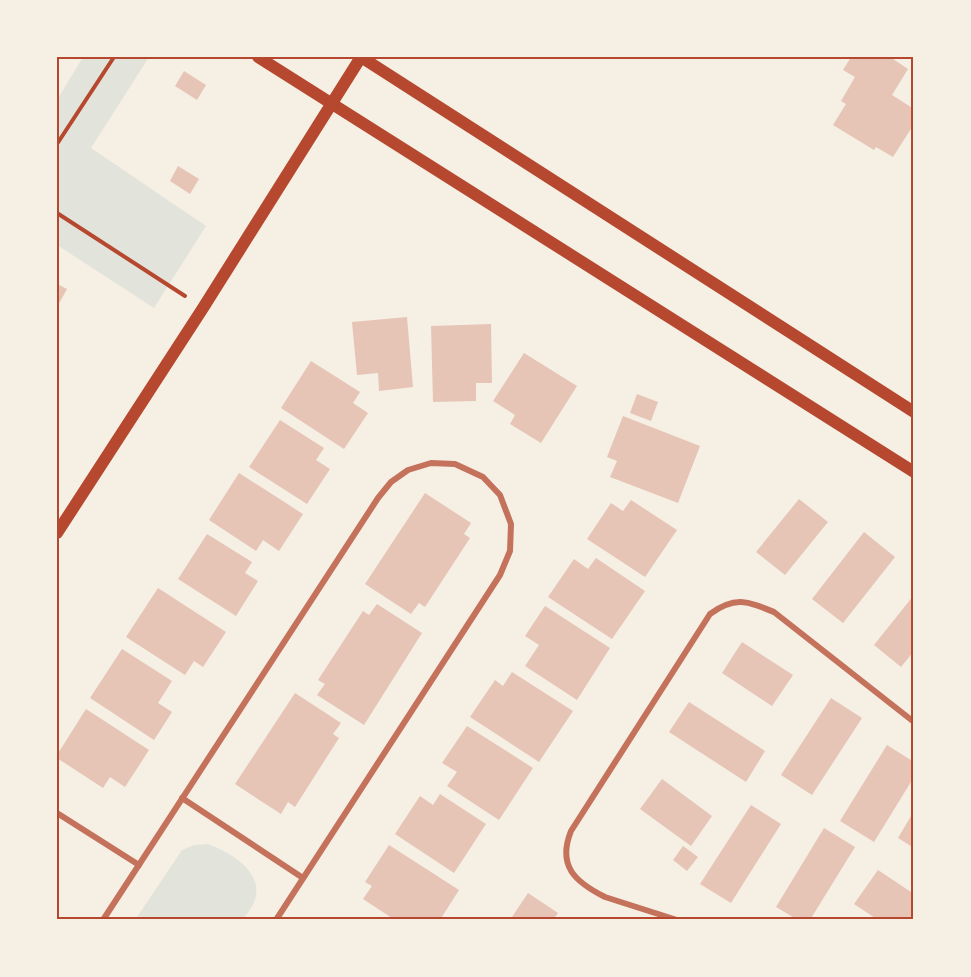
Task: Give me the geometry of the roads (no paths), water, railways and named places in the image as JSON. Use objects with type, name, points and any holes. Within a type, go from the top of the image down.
[{"type":"main road","points":[[258,57],[914,472]]},
{"type":"main road","points":[[57,533],[203,308],[361,57],[914,412]]},
{"type":"street","points":[[103,920],[378,498],[391,482],[408,470],[431,463],[455,464],[483,477],[500,495],[511,524],[510,551],[500,575],[276,920]]},
{"type":"street","points":[[677,920],[594,892],[571,872],[566,861],[565,847],[571,831],[710,614],[724,604],[740,602],[757,605],[774,612],[914,722]]},
{"type":"street","points":[[182,798],[303,878]]},
{"type":"street","points":[[57,813],[139,865]]}]
